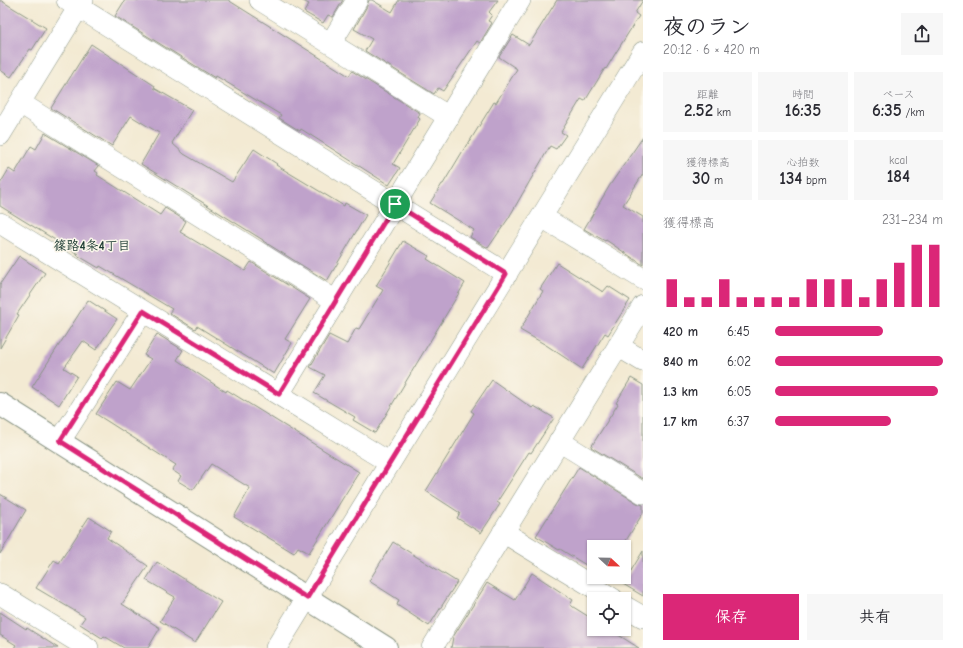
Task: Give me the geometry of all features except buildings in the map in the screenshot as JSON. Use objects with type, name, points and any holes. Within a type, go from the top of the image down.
[{"type":"main road","points":[[0,404],[386,648]]},
{"type":"street","points":[[260,0],[449,117]]},
{"type":"street","points":[[330,43],[357,0]]},
{"type":"street","points":[[279,394],[520,0]]},
{"type":"street","points":[[0,135],[20,103],[76,2],[506,274]]},
{"type":"street","points":[[276,648],[643,52]]},
{"type":"street","points":[[20,103],[336,301]]},
{"type":"street","points":[[542,216],[643,279]]},
{"type":"street","points":[[0,223],[390,463]]},
{"type":"street","points":[[432,648],[643,306]]},
{"type":"street","points":[[60,441],[143,311]]},
{"type":"street","points":[[618,346],[643,361]]},
{"type":"street","points":[[559,442],[643,493]]},
{"type":"street","points":[[503,532],[602,592]]},
{"type":"street","points":[[0,594],[88,648]]},
{"type":"street","points":[[631,610],[643,617]]},
{"type":"district","name":"篠路4条4丁目","points":[[92,245]]},
{"type":"route","points":[[395,204],[506,274],[307,598],[281,583],[60,441],[143,311],[279,394],[395,204]]}]
